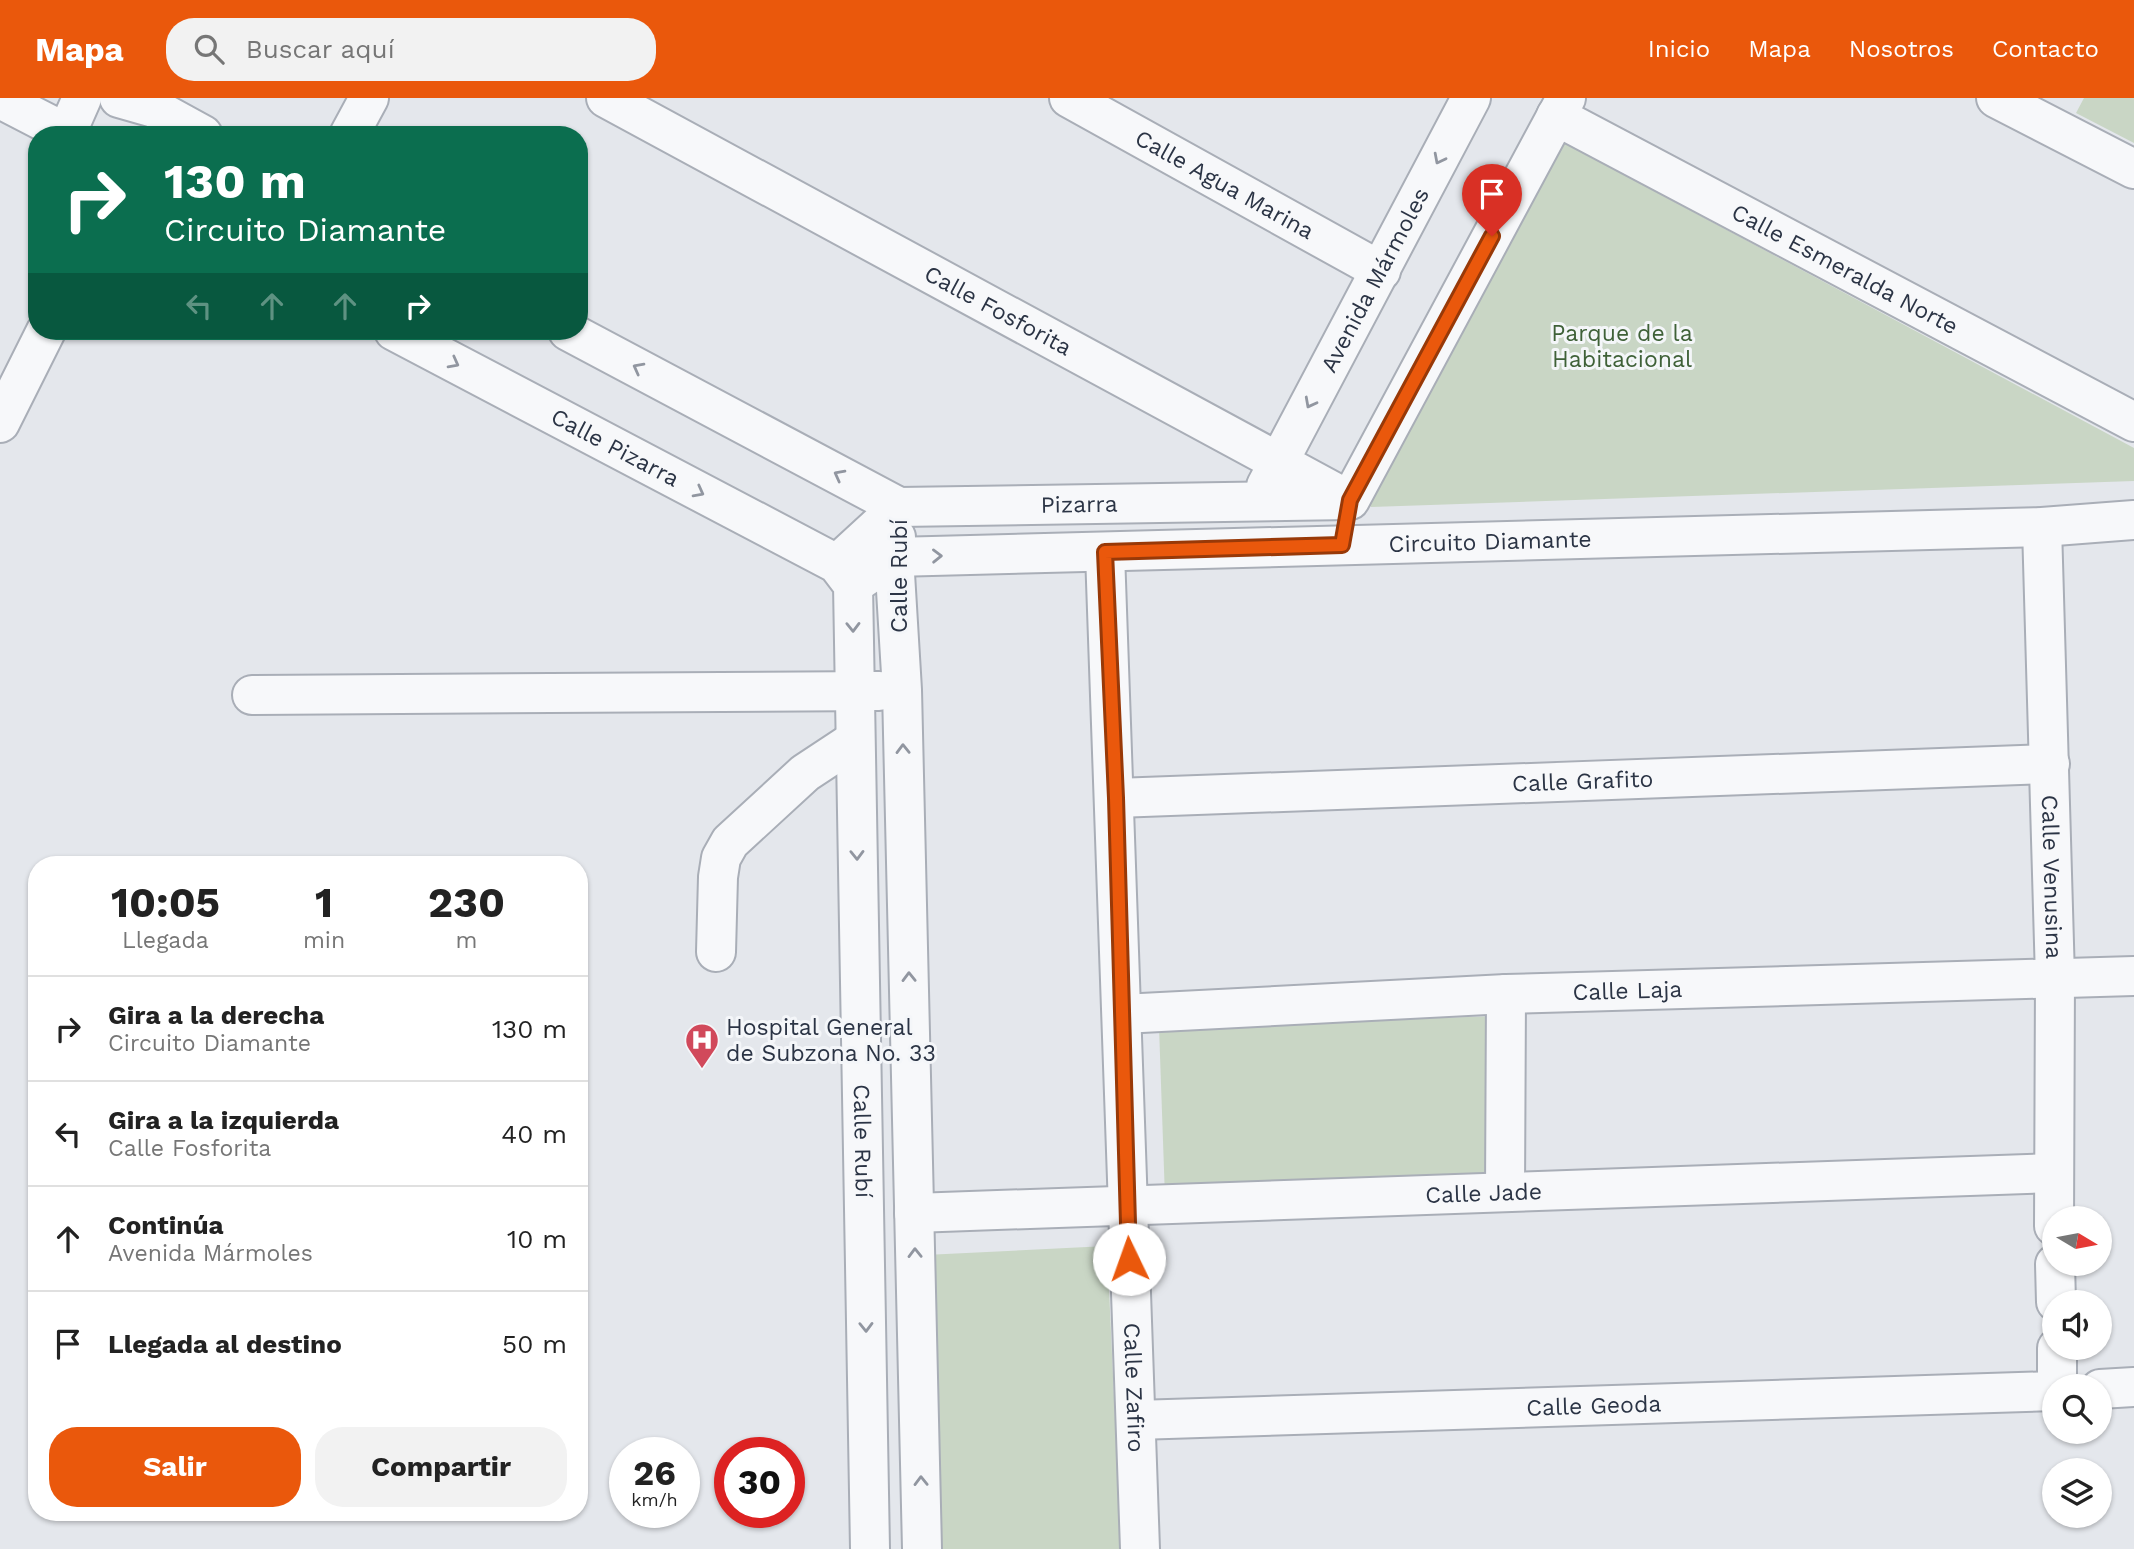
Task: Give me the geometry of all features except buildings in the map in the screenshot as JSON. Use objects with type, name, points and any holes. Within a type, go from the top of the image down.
[{"type":"street","points":[[354,126],[369,98]]},
{"type":"street","name":"Calle Fosforita","points":[[606,98],[1350,500]]},
{"type":"street","name":"Calle Agua Marina","points":[[1069,98],[1381,271]]},
{"type":"street","name":"Avenida Mármoles","points":[[1279,463],[1471,98]]},
{"type":"street","points":[[1996,98],[2048,110],[2134,169]]},
{"type":"street","points":[[0,99],[73,122]]},
{"type":"street","points":[[1342,545],[1350,500],[1561,107]]},
{"type":"street","name":"Calle Esmeralda Norte","points":[[1561,107],[2134,422]]},
{"type":"street","points":[[143,110],[181,126]]},
{"type":"street","points":[[0,424],[42,340]]},
{"type":"street","name":"Calle Pizarra","points":[[411,340],[845,575]]},
{"type":"street","points":[[585,340],[899,507]]},
{"type":"street","points":[[1259,502],[1279,463]]},
{"type":"street","name":"Pizarra","points":[[899,507],[1350,500]]},
{"type":"street","name":"Calle Rubí","points":[[870,1549],[855,691],[845,575],[899,507]]},
{"type":"street","name":"Calle Rubí","points":[[899,507],[894,557],[902,690],[922,1549]]},
{"type":"street","name":"Circuito Diamante","points":[[894,557],[2042,527],[2134,520]]},
{"type":"street","name":"Calle Venusina","points":[[2042,527],[2055,978],[2054,1206]]},
{"type":"street","name":"Calle Zafiro","points":[[1105,552],[1116,798],[1140,1549]]},
{"type":"street","points":[[845,575],[894,557]]},
{"type":"street","points":[[252,695],[902,690]]},
{"type":"street","points":[[716,952],[718,877],[721,858],[730,842],[805,773],[855,740]]},
{"type":"street","name":"Calle Grafito","points":[[1116,798],[2050,764]]},
{"type":"street","name":"Calle Laja","points":[[1122,1014],[1506,995],[2134,976]]},
{"type":"street","points":[[1505,1192],[1506,995]]},
{"type":"street","name":"Calle Jade","points":[[914,1213],[2053,1173]]},
{"type":"street","points":[[2112,1388],[2134,1387]]},
{"type":"street","name":"Calle Geoda","points":[[1136,1420],[2042,1391]]},
{"type":"green space","points":[[2084,98],[2134,98],[2134,143],[2076,113]]},
{"type":"green space","name":"Parque de la Habitacional","points":[[1559,140],[2134,448],[2134,481],[1371,507],[1365,499]]},
{"type":"green space","points":[[1498,1016],[1500,1176],[1165,1198],[1159,1027]]},
{"type":"green space","points":[[1107,1246],[1121,1549],[939,1549],[925,1255]]},
{"type":"place","name":"Hospital General de Subzona No. 33","points":[[702,1070]]},
{"type":"route","points":[[1129,1259],[1116,798],[1105,552],[1342,545],[1350,500],[1492,236]]}]
